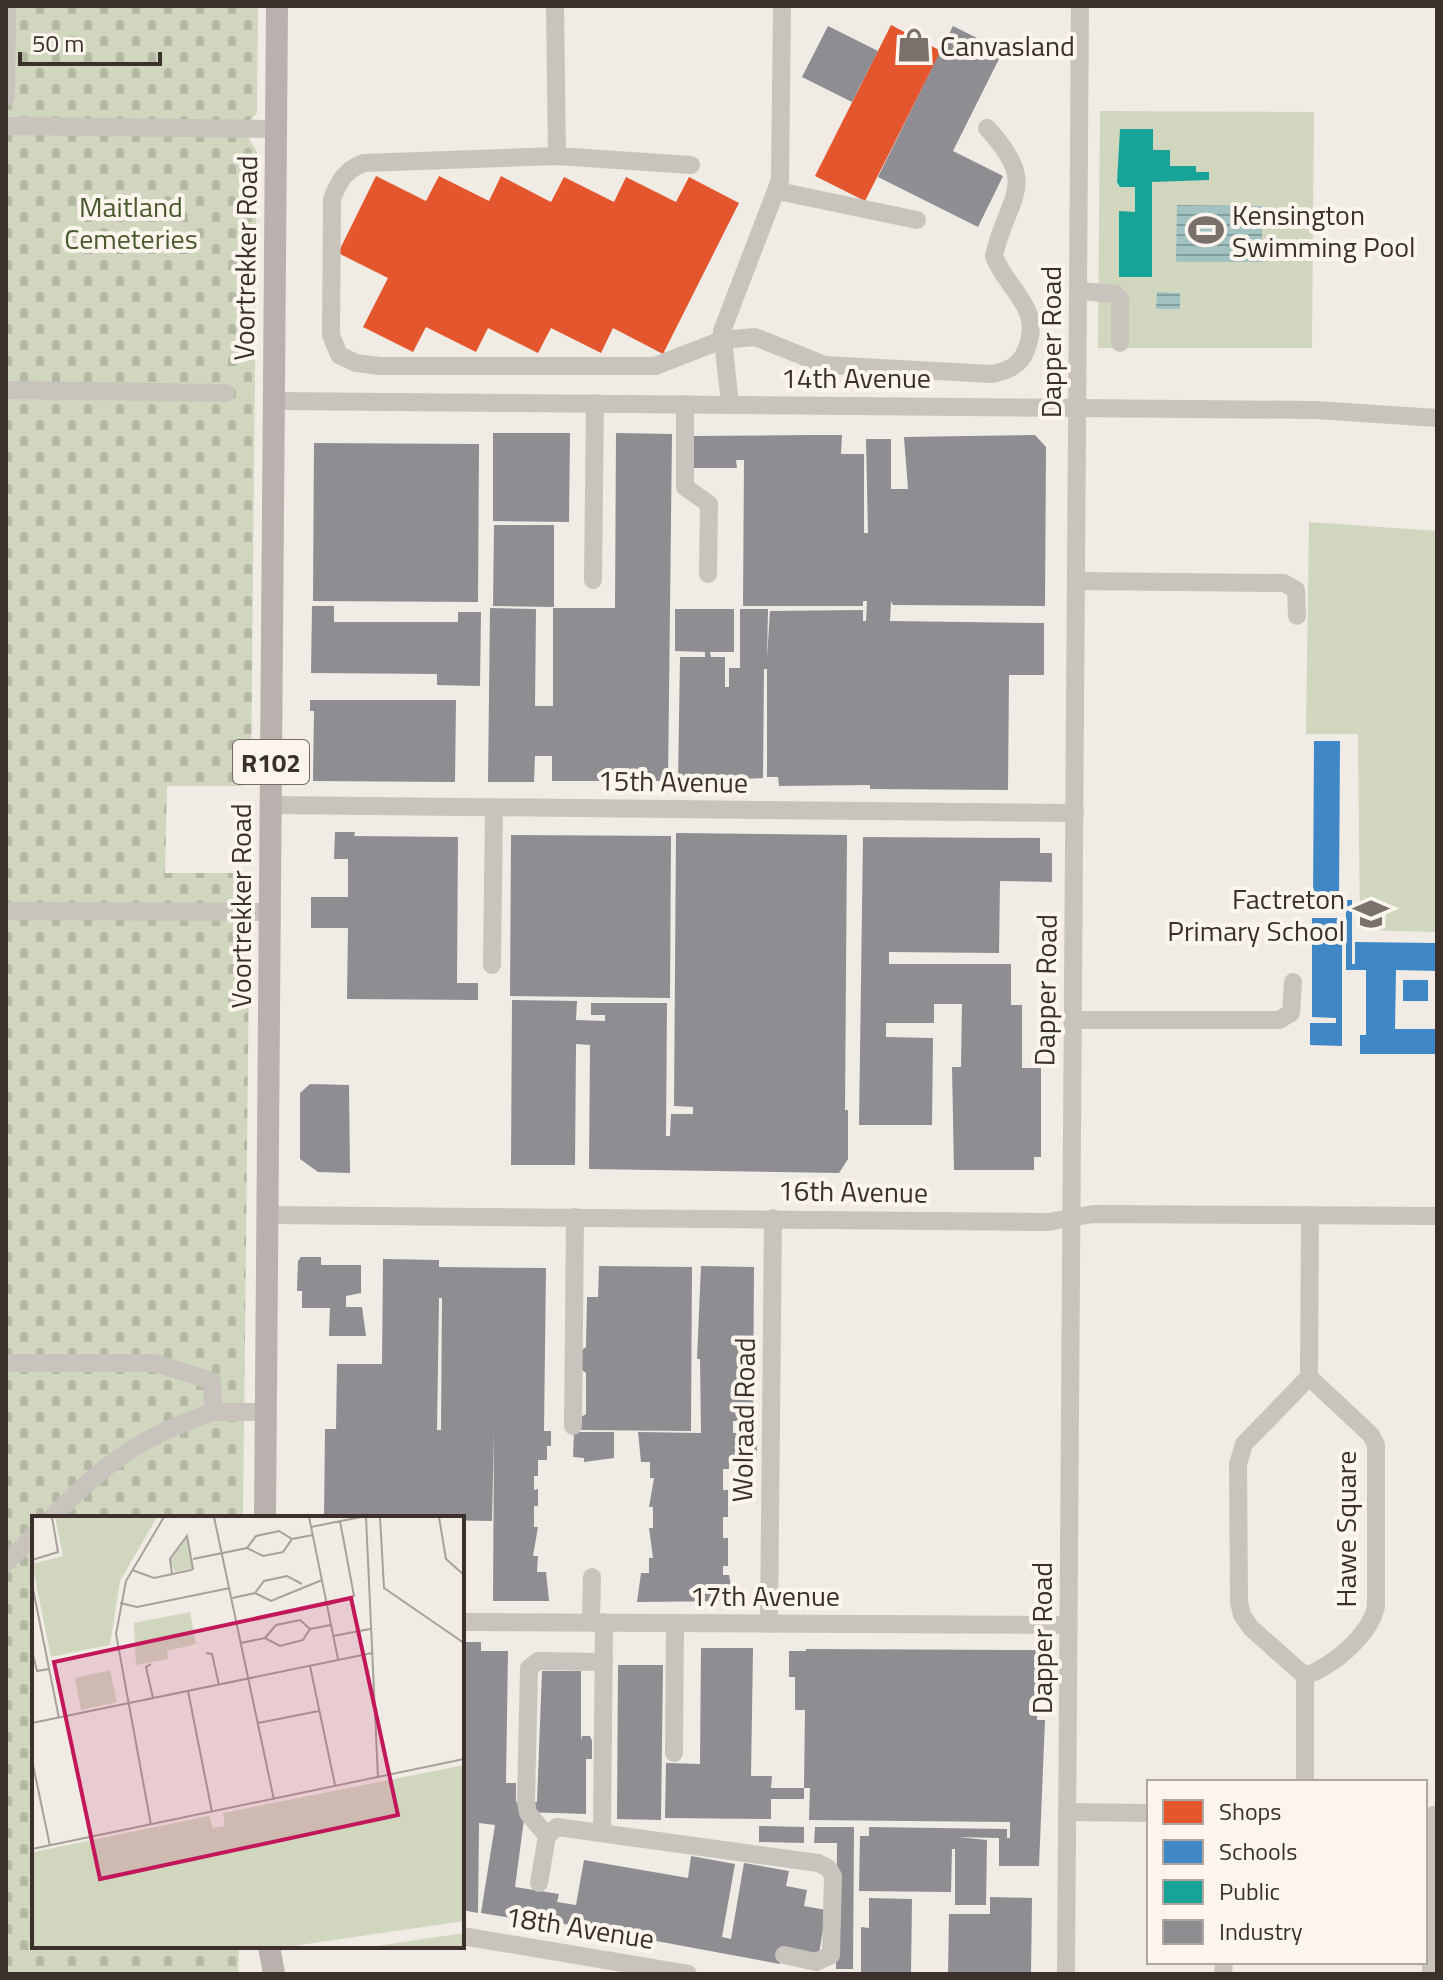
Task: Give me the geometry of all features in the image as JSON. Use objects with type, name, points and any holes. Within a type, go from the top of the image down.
[{"type":"main road","name":"Voortrekker Road","points":[[265,1516],[277,6]]},
{"type":"main road","points":[[261,1974],[266,1948]]},
{"type":"main road","points":[[267,1948],[274,1974]]},
{"type":"street","points":[[6,97],[7,6]]},
{"type":"street","points":[[555,6],[557,156]]},
{"type":"street","points":[[730,404],[722,340],[727,313],[778,191],[782,6]]},
{"type":"street","name":"Dapper Road","points":[[1066,1974],[1080,6]]},
{"type":"street","points":[[6,126],[276,129]]},
{"type":"street","points":[[691,165],[557,156],[364,163],[350,168],[332,199],[331,335],[339,355],[356,363],[380,366],[655,366],[722,340],[755,337],[812,361],[845,367],[992,374],[1007,371],[1024,356],[1032,323],[1025,300],[994,256],[1014,207],[1015,170],[1007,150],[987,128]]},
{"type":"street","points":[[778,191],[917,220]]},
{"type":"street","points":[[1079,291],[1115,294],[1120,299],[1120,343]]},
{"type":"street","points":[[6,390],[226,393]]},
{"type":"street","name":"14th Avenue","points":[[274,401],[1331,410],[1437,418]]},
{"type":"street","points":[[593,580],[595,403]]},
{"type":"street","points":[[685,404],[685,487],[709,504],[708,574]]},
{"type":"street","points":[[1077,581],[1284,583],[1296,590],[1297,616]]},
{"type":"street","name":"15th Avenue","points":[[271,805],[1075,813]]},
{"type":"street","points":[[492,965],[494,807]]},
{"type":"street","points":[[6,911],[270,912]]},
{"type":"street","points":[[1072,1020],[1279,1020],[1291,1013],[1293,982]]},
{"type":"street","name":"16th Avenue","points":[[268,1215],[1048,1222],[1093,1214],[1437,1216]]},
{"type":"street","points":[[1305,1780],[1305,1676],[1251,1628],[1242,1615],[1239,1602],[1238,1464],[1244,1444],[1309,1377],[1310,1215]]},
{"type":"street","points":[[573,1426],[575,1217]]},
{"type":"street","name":"Wolraad Road","points":[[769,1624],[773,1218]]},
{"type":"street","points":[[6,1363],[155,1363],[212,1381],[213,1412]]},
{"type":"street","name":"Hawe Square","points":[[1305,1676],[1321,1670],[1373,1620],[1376,1607],[1379,1463],[1371,1435],[1309,1377]]},
{"type":"street","points":[[53,1516],[85,1483],[137,1443],[213,1412],[265,1412]]},
{"type":"street","points":[[6,1563],[32,1537]]},
{"type":"street","points":[[592,1577],[604,1662],[602,1833]]},
{"type":"street","name":"17th Avenue","points":[[464,1622],[1069,1625]]},
{"type":"street","points":[[674,1753],[675,1623]]},
{"type":"street","points":[[547,1836],[528,1813],[526,1802],[529,1668],[538,1661],[604,1662]]},
{"type":"street","points":[[1068,1812],[1147,1813]]},
{"type":"street","points":[[1431,1974],[1432,1815]]},
{"type":"street","points":[[539,1883],[547,1836],[557,1827],[818,1863],[828,1868],[833,1876],[831,1955],[816,1962],[784,1955]]},
{"type":"street","name":"18th Avenue","points":[[464,1936],[688,1974]]},
{"type":"green space","name":"Maitland Cemeteries","points":[[6,6],[258,6],[257,113],[249,121],[250,141],[257,152],[251,781],[241,786],[167,786],[165,873],[250,873],[243,1516],[32,1516],[32,1948],[239,1948],[238,1974],[6,1974]]},
{"type":"green space","name":"Kensington Swimming Pool","points":[[1100,111],[1314,112],[1312,348],[1098,348]]},
{"type":"green space","points":[[1309,522],[1437,531],[1437,932],[1360,930],[1358,734],[1306,734]]},
{"type":"water","points":[[1177,205],[1262,206],[1262,262],[1176,262]]},
{"type":"water","points":[[1157,292],[1180,293],[1180,309],[1156,309]]},
{"type":"building: Shops","points":[[891,25],[941,51],[865,201],[815,176]]},
{"type":"building: Shops","points":[[376,176],[426,201],[439,176],[489,201],[501,176],[551,202],[564,177],[614,202],[626,177],[676,202],[689,177],[739,203],[663,354],[613,328],[601,353],[551,328],[538,353],[488,328],[476,352],[426,327],[413,352],[363,327],[388,278],[338,253]]},
{"type":"building: Schools","points":[[1314,741],[1340,741],[1339,900],[1352,900],[1352,964],[1355,964],[1355,942],[1437,943],[1437,971],[1396,970],[1395,1029],[1437,1029],[1437,1054],[1360,1054],[1360,1035],[1366,1035],[1366,970],[1346,970],[1346,906],[1313,906]]},
{"type":"building: Schools","points":[[1312,918],[1342,918],[1342,1046],[1310,1045],[1310,1023],[1336,1023],[1336,1018],[1312,1017]]},
{"type":"building: Schools","points":[[1403,980],[1428,980],[1428,1001],[1403,1001]]},
{"type":"building: Public","points":[[1120,129],[1153,129],[1153,150],[1170,150],[1170,166],[1196,166],[1196,172],[1209,172],[1209,180],[1152,182],[1152,277],[1119,277],[1119,211],[1135,212],[1135,187],[1120,187],[1117,182]]},
{"type":"building: Industry","points":[[828,26],[878,51],[852,102],[802,77]]},
{"type":"building: Industry","points":[[953,26],[1003,51],[953,151],[1003,176],[978,227],[878,177]]},
{"type":"building: Industry","points":[[493,433],[570,433],[569,522],[493,521]]},
{"type":"building: Industry","points":[[616,433],[672,434],[668,781],[552,781],[552,756],[535,756],[534,782],[488,782],[490,608],[536,609],[535,706],[553,706],[553,608],[615,608]]},
{"type":"building: Industry","points":[[842,435],[841,454],[864,454],[864,533],[868,533],[866,439],[891,439],[891,489],[908,489],[904,437],[1035,435],[1046,447],[1045,606],[893,605],[891,601],[890,621],[1044,623],[1044,675],[1009,675],[1008,790],[870,789],[870,785],[779,786],[778,777],[767,777],[767,669],[764,669],[763,778],[678,782],[680,657],[705,657],[705,652],[675,651],[675,609],[734,609],[734,652],[710,652],[711,657],[725,657],[725,687],[729,687],[729,668],[740,668],[740,609],[768,609],[767,658],[770,611],[863,610],[863,621],[866,621],[867,601],[863,601],[863,606],[743,606],[744,460],[736,460],[737,468],[694,468],[694,436]]},
{"type":"building: Industry","points":[[314,443],[479,444],[478,602],[313,601]]},
{"type":"building: Industry","points":[[494,525],[554,525],[554,607],[493,606]]},
{"type":"building: Industry","points":[[312,606],[334,606],[334,622],[458,622],[458,612],[481,612],[480,686],[437,685],[437,674],[311,673]]},
{"type":"building: Industry","points":[[310,700],[456,700],[455,782],[313,781],[314,711],[310,711]]},
{"type":"building: Industry","points":[[335,832],[355,832],[354,836],[458,837],[457,983],[478,983],[478,1000],[347,999],[348,928],[311,928],[311,897],[348,897],[348,859],[334,859]]},
{"type":"building: Industry","points":[[676,833],[847,835],[845,1110],[848,1110],[848,1159],[839,1173],[589,1169],[590,1045],[576,1044],[575,1165],[511,1165],[512,1000],[577,1001],[576,1020],[605,1021],[605,1015],[591,1015],[591,1003],[667,1003],[666,1136],[670,1136],[671,1114],[693,1114],[693,1107],[674,1106]]},
{"type":"building: Industry","points":[[511,835],[671,836],[670,998],[510,996]]},
{"type":"building: Industry","points":[[863,837],[1040,838],[1040,853],[1052,853],[1052,882],[1000,881],[999,953],[889,952],[889,964],[1011,964],[1011,1005],[1022,1005],[1022,1068],[1041,1068],[1041,1157],[1034,1157],[1034,1170],[954,1170],[952,1067],[961,1067],[962,1004],[934,1004],[934,1023],[886,1023],[886,1037],[933,1038],[932,1125],[859,1125]]},
{"type":"building: Industry","points":[[310,1084],[349,1085],[350,1173],[318,1172],[300,1159],[300,1093]]},
{"type":"building: Industry","points":[[301,1257],[321,1257],[321,1265],[361,1265],[361,1293],[346,1296],[346,1307],[362,1307],[366,1336],[329,1336],[330,1308],[302,1308],[302,1291],[297,1291],[298,1261]]},
{"type":"building: Industry","points":[[383,1259],[439,1260],[439,1267],[546,1268],[544,1431],[551,1431],[551,1446],[547,1446],[547,1460],[538,1460],[538,1476],[534,1476],[538,1506],[534,1506],[534,1527],[538,1527],[533,1556],[538,1556],[537,1572],[546,1572],[549,1601],[493,1601],[494,1431],[492,1521],[464,1520],[464,1516],[324,1516],[325,1429],[336,1429],[337,1364],[382,1364]],"holes":[[[439,1298],[442,1298],[441,1430],[437,1430]]]},
{"type":"building: Industry","points":[[599,1266],[692,1267],[691,1431],[581,1430],[581,1417],[586,1414],[586,1373],[582,1370],[582,1350],[586,1347],[587,1297],[598,1297]]},
{"type":"building: Industry","points":[[701,1266],[754,1267],[753,1421],[733,1421],[733,1433],[757,1433],[757,1457],[729,1457],[729,1469],[723,1469],[723,1490],[728,1490],[728,1517],[723,1517],[723,1538],[728,1538],[728,1566],[723,1566],[723,1575],[729,1575],[734,1601],[637,1602],[641,1573],[649,1573],[649,1558],[653,1558],[649,1528],[653,1528],[653,1507],[649,1507],[654,1478],[650,1478],[650,1462],[641,1462],[638,1432],[701,1433],[700,1359],[697,1359]]},
{"type":"building: Industry","points":[[574,1432],[614,1432],[614,1458],[584,1462],[584,1458],[573,1457]]},
{"type":"building: Industry","points":[[464,1642],[481,1642],[481,1651],[508,1651],[506,1783],[516,1783],[516,1802],[537,1802],[542,1671],[581,1671],[581,1741],[582,1736],[590,1736],[592,1741],[592,1759],[586,1759],[586,1814],[525,1812],[515,1887],[559,1894],[557,1902],[576,1905],[584,1860],[688,1878],[691,1856],[735,1864],[722,1937],[731,1939],[744,1863],[789,1871],[786,1886],[807,1890],[804,1906],[826,1910],[819,1954],[783,1948],[780,1964],[554,1922],[554,1925],[481,1913],[495,1825],[479,1823],[478,1913],[464,1910]]},
{"type":"building: Industry","points":[[701,1648],[753,1648],[751,1776],[772,1776],[771,1788],[804,1788],[804,1799],[771,1799],[771,1819],[665,1818],[666,1763],[700,1764]]},
{"type":"building: Industry","points":[[1038,1650],[1037,1720],[1045,1720],[1039,1866],[999,1866],[999,1838],[958,1837],[987,1840],[986,1905],[955,1905],[955,1849],[952,1849],[951,1892],[859,1891],[860,1836],[869,1836],[869,1827],[1007,1829],[1007,1838],[1010,1838],[1010,1822],[809,1820],[810,1788],[804,1788],[805,1710],[795,1710],[795,1677],[789,1677],[789,1651]]},
{"type":"building: Industry","points":[[618,1665],[663,1665],[661,1820],[617,1819]]},
{"type":"building: Industry","points":[[759,1826],[804,1827],[804,1843],[759,1842]]},
{"type":"building: Industry","points":[[815,1827],[854,1827],[853,1969],[836,1969],[837,1843],[814,1843]]},
{"type":"building: Industry","points":[[990,1897],[1032,1898],[1031,1974],[948,1974],[949,1914],[990,1914]]},
{"type":"building: Industry","points":[[869,1898],[912,1899],[911,1974],[861,1972],[861,1927],[869,1928]]},
{"type":"place","name":"Canvasland","points":[[914,45]]},
{"type":"place","name":"Kensington Swimming Pool","points":[[1206,230]]},
{"type":"place","name":"Factreton Primary School","points":[[1371,914]]}]
